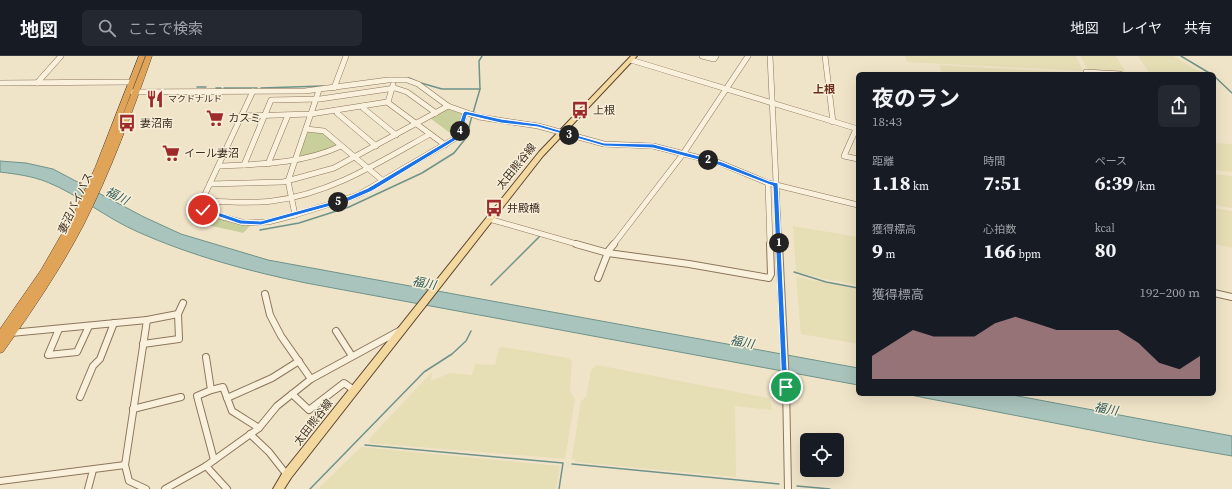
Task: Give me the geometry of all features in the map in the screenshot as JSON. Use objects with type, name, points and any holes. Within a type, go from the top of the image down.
[{"type":"highway","name":"妻沼バイパス","points":[[132,92],[132,82],[142,56]]},
{"type":"highway","name":"妻沼バイパス","points":[[0,349],[60,260],[149,56]]},
{"type":"highway","name":"妻沼バイパス","points":[[0,336],[44,272],[80,214]]},
{"type":"main road","name":"太田熊谷線","points":[[278,489],[286,475],[541,154],[632,58]]},
{"type":"street","points":[[37,83],[62,56]]},
{"type":"street","points":[[334,88],[346,56]]},
{"type":"street","points":[[702,56],[714,59],[716,56]]},
{"type":"street","points":[[598,278],[608,253],[683,154],[748,56]]},
{"type":"street","points":[[770,56],[786,385],[788,489]]},
{"type":"street","points":[[825,56],[833,122]]},
{"type":"street","points":[[632,58],[725,89],[856,129]]},
{"type":"street","points":[[132,92],[319,90],[394,79],[407,80],[418,84],[448,106],[479,117],[538,126],[604,144],[653,146],[720,163],[768,183],[856,205]]},
{"type":"street","points":[[388,102],[394,79]]},
{"type":"street","points":[[0,84],[132,82]]},
{"type":"street","points":[[244,165],[271,100],[316,99],[392,88],[407,92],[436,112]]},
{"type":"street","points":[[295,215],[288,181],[319,90]]},
{"type":"street","points":[[253,91],[200,208],[240,222],[261,223],[347,200],[446,145],[458,134],[467,113]]},
{"type":"street","points":[[241,116],[311,114],[388,102],[446,145]]},
{"type":"street","points":[[362,106],[396,135]]},
{"type":"street","points":[[210,184],[288,181],[334,168],[448,106]]},
{"type":"street","points":[[336,110],[337,113],[376,146]]},
{"type":"street","points":[[268,164],[288,115]]},
{"type":"street","points":[[306,129],[321,129],[383,181]]},
{"type":"street","points":[[856,131],[844,156],[856,159]]},
{"type":"street","points":[[202,201],[260,202],[291,198],[341,183],[430,134]]},
{"type":"street","points":[[219,166],[294,162],[323,155],[340,146]]},
{"type":"street","points":[[489,219],[608,253],[689,264],[769,278],[771,274],[768,183]]},
{"type":"street","points":[[1216,293],[1232,297]]},
{"type":"street","points":[[265,294],[270,316],[281,336],[311,379]]},
{"type":"street","points":[[143,344],[179,339],[178,314],[183,303]]},
{"type":"street","points":[[11,333],[147,320],[178,314]]},
{"type":"street","points":[[146,489],[128,481],[125,465],[147,320]]},
{"type":"street","points":[[80,397],[93,366],[100,359],[114,322]]},
{"type":"street","points":[[59,329],[48,355],[77,352],[89,326]]},
{"type":"street","points":[[165,489],[206,466],[259,428],[277,406],[311,379],[401,330]]},
{"type":"street","points":[[336,331],[352,356]]},
{"type":"street","points":[[206,357],[211,390]]},
{"type":"street","points":[[227,398],[272,378],[299,361]]},
{"type":"street","points":[[292,394],[309,410],[344,383],[354,390]]},
{"type":"street","points":[[214,460],[197,396],[223,387],[232,411],[259,428]]},
{"type":"street","points":[[133,409],[181,397]]},
{"type":"street","points":[[250,434],[269,452],[286,475]]},
{"type":"street","points":[[0,481],[125,465]]},
{"type":"street","points":[[206,466],[227,489]]},
{"type":"street","points":[[88,489],[93,470]]},
{"type":"shaded area","points":[[905,56],[1076,56],[1083,71],[907,62]]},
{"type":"shaded area","points":[[1080,56],[1116,56],[1125,72],[1108,72],[1089,71]]},
{"type":"shaded area","points":[[1138,56],[1173,56],[1201,72],[1149,72]]},
{"type":"shaded area","points":[[939,65],[1068,72],[942,72]]},
{"type":"shaded area","points":[[1216,143],[1232,144],[1232,172],[1216,170]]},
{"type":"shaded area","points":[[1216,174],[1232,176],[1232,208],[1216,205]]},
{"type":"shaded area","points":[[1216,208],[1232,211],[1232,248],[1216,244]]},
{"type":"shaded area","points":[[793,226],[856,237],[856,285],[796,272]]},
{"type":"shaded area","points":[[796,277],[856,289],[856,344],[801,334]]},
{"type":"shaded area","points":[[503,347],[568,358],[572,361],[570,391],[575,399],[565,459],[370,443],[369,439],[432,372],[431,381],[450,373],[472,375],[475,364],[495,365],[499,348]]},
{"type":"shaded area","points":[[597,365],[768,398],[770,400],[772,410],[735,406],[736,477],[576,462],[572,458],[581,401],[586,397],[591,370]]},
{"type":"shaded area","points":[[361,447],[560,466],[556,489],[318,489]]},
{"type":"green space","points":[[447,109],[461,114],[459,126],[454,136],[430,118]]},
{"type":"green space","points":[[321,131],[337,145],[337,147],[298,159],[308,132]]},
{"type":"green space","points":[[197,210],[232,223],[251,225],[243,233],[210,225],[192,218]]},
{"type":"water","points":[[0,161],[26,163],[53,169],[144,217],[181,234],[268,260],[856,368],[856,385],[306,283],[242,268],[200,256],[158,241],[126,226],[70,193],[47,182],[18,174],[0,172]]},
{"type":"water","points":[[915,396],[1018,396],[1232,436],[1232,456]]},
{"type":"waterway","points":[[480,89],[479,61],[482,56]]},
{"type":"waterway","points":[[1181,56],[1208,72]]},
{"type":"waterway","points":[[391,78],[409,78],[416,81]]},
{"type":"waterway","points":[[1216,78],[1232,93]]},
{"type":"waterway","points":[[421,83],[442,89],[480,89]]},
{"type":"waterway","points":[[261,88],[323,86]]},
{"type":"waterway","points":[[197,87],[206,87]]},
{"type":"waterway","points":[[216,88],[221,88]]},
{"type":"waterway","points":[[224,88],[257,88]]},
{"type":"waterway","points":[[473,113],[480,89]]},
{"type":"waterway","points":[[260,230],[299,223],[349,207],[422,173],[454,153],[466,138],[472,116]]},
{"type":"waterway","points":[[491,285],[540,236]]},
{"type":"waterway","points":[[794,272],[826,282],[856,288]]},
{"type":"waterway","points":[[310,489],[424,372],[452,354],[466,341],[471,331]]},
{"type":"waterway","points":[[365,445],[563,463],[559,489]]},
{"type":"waterway","points":[[572,464],[779,484]]},
{"type":"waterway","points":[[797,486],[830,489]]},
{"type":"place","name":"マクドナルド","points":[[155,99]]},
{"type":"place","name":"上根","points":[[580,110]]},
{"type":"place","name":"カスミ","points":[[215,118]]},
{"type":"place","name":"妻沼南","points":[[127,123]]},
{"type":"place","name":"イール妻沼","points":[[171,153]]},
{"type":"place","name":"井殿橋","points":[[494,208]]},
{"type":"district","name":"上根","points":[[824,89]]},
{"type":"route","points":[[203,210],[240,222],[261,223],[347,200],[370,189],[446,145],[458,134],[465,113],[501,121],[538,126],[604,144],[653,146],[720,163],[776,185],[786,387]]},
{"type":"water label","name":"福川","points":[[117,196]]},
{"type":"water label","name":"福川","points":[[424,283]]},
{"type":"water label","name":"福川","points":[[742,342]]},
{"type":"water label","name":"福川","points":[[1106,409]]}]
